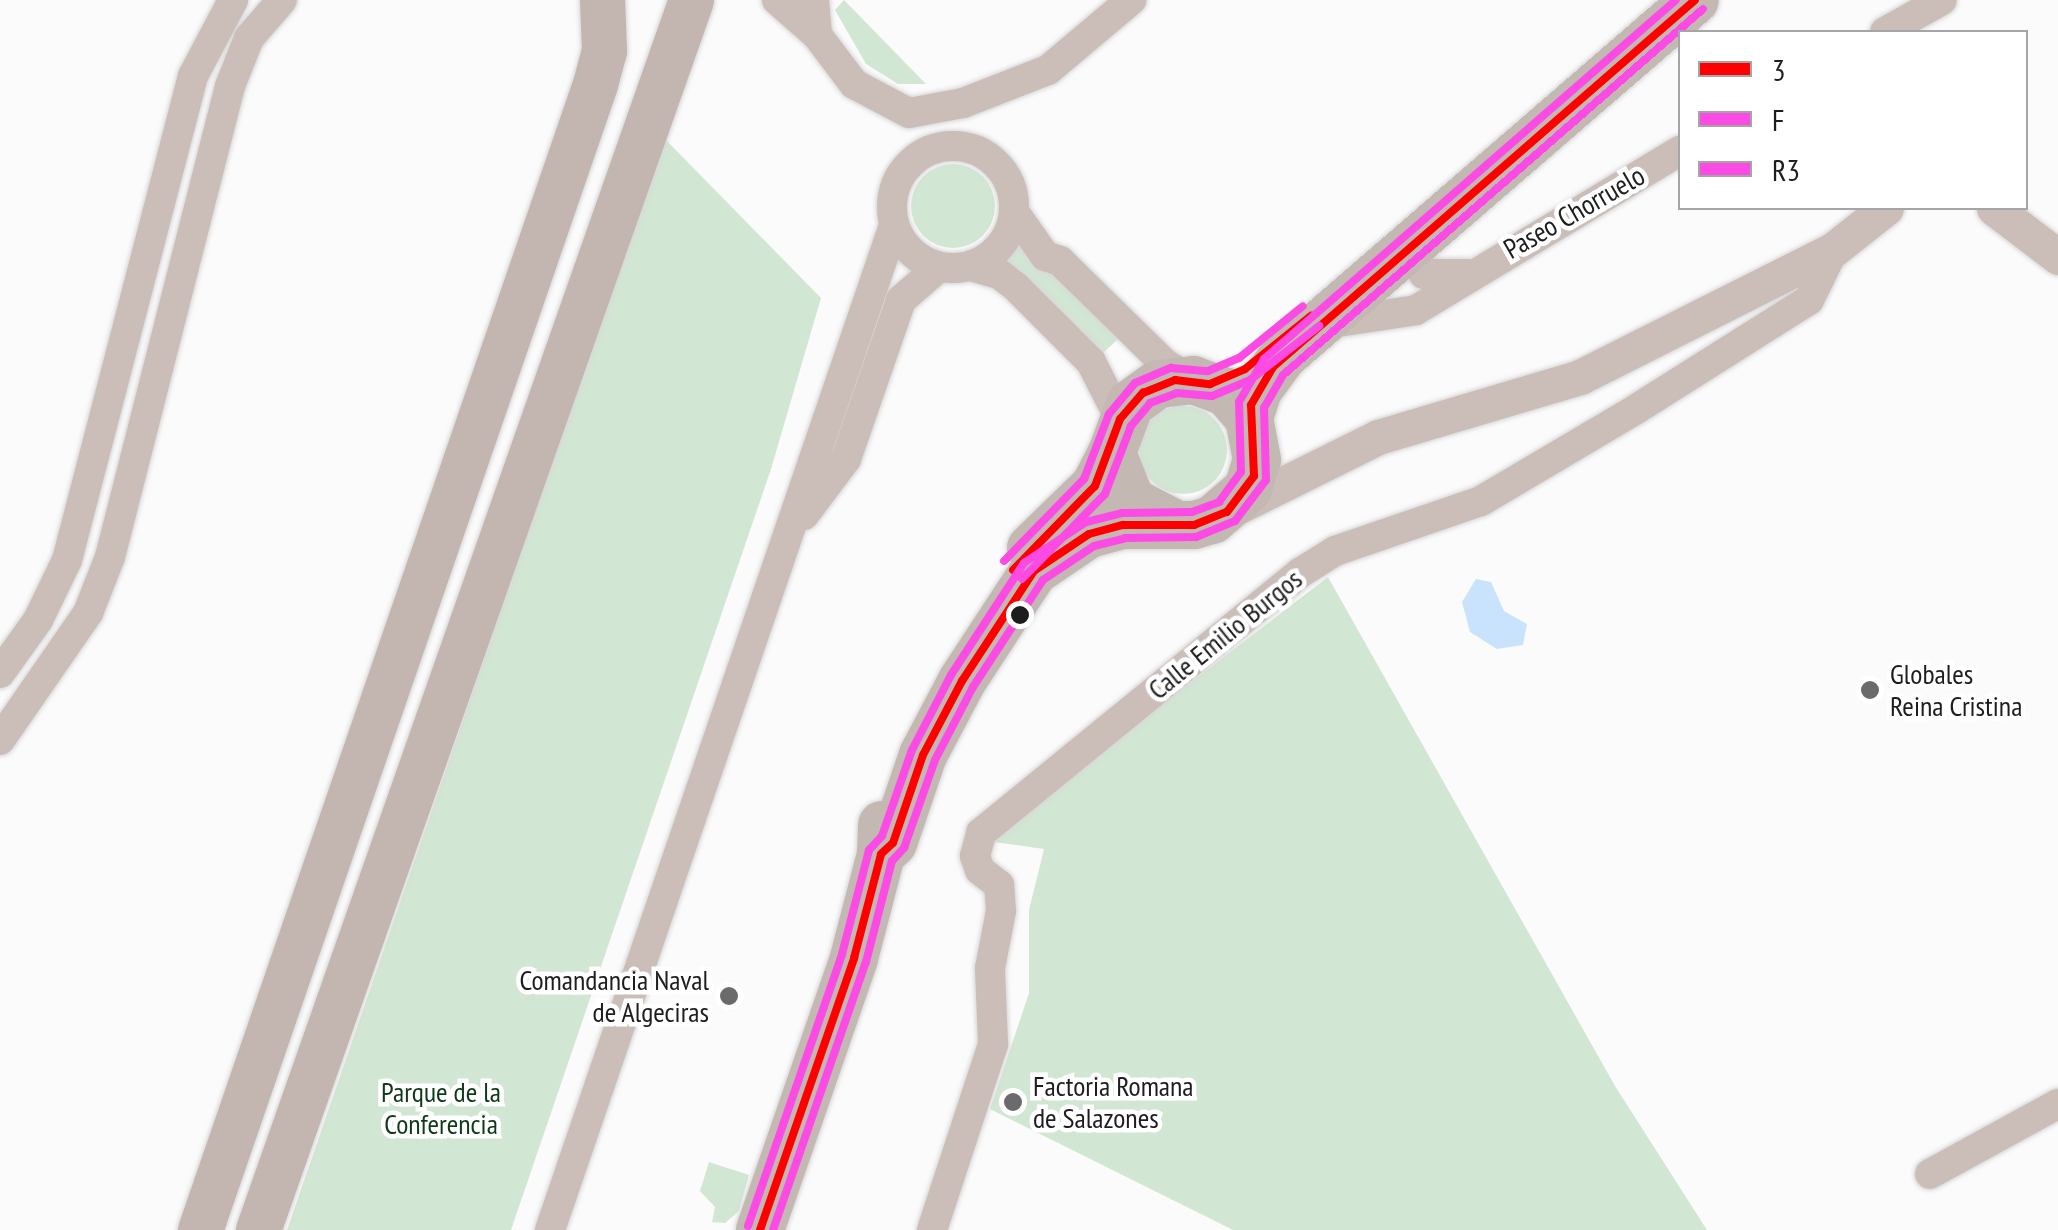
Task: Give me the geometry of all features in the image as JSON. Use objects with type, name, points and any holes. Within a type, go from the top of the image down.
[{"type":"highway","points":[[760,1230],[854,958],[881,854],[878,838],[910,749],[962,642],[1032,548],[1095,486],[1116,436],[1142,392],[1201,382],[1270,351],[1674,0]]},
{"type":"highway","points":[[881,854],[893,843],[923,755],[962,681],[1034,571],[1089,534],[1123,525],[1176,525],[1227,512],[1254,476],[1253,432],[1273,366],[1695,0]]},
{"type":"highway","points":[[1201,382],[1253,432]]},
{"type":"highway","points":[[1116,436],[1131,501],[1176,525]]},
{"type":"main road","points":[[200,1230],[596,84],[604,52],[602,0]]},
{"type":"main road","points":[[258,1230],[691,0]]},
{"type":"street","points":[[0,673],[38,620],[67,560],[193,76],[233,0]]},
{"type":"street","points":[[0,740],[88,613],[110,557],[230,86],[249,38],[282,0]]},
{"type":"street","points":[[777,0],[818,35],[870,97],[909,113],[932,112],[1068,60],[1130,0]]},
{"type":"street","points":[[814,0],[818,35]]},
{"type":"street","points":[[1890,30],[1942,0]]},
{"type":"street","points":[[550,1230],[785,553],[784,538],[847,356],[857,346],[894,224],[899,178],[921,154],[951,146],[996,163],[1012,190],[1014,212],[998,250],[971,266]]},
{"type":"street","name":"Paseo Chorruelo","points":[[1318,327],[1416,310],[1467,274],[1678,152]]},
{"type":"street","points":[[1227,512],[1285,488],[1305,470],[1394,431],[1580,378],[1834,248],[1883,210]]},
{"type":"street","points":[[1997,210],[2058,257]]},
{"type":"street","points":[[1014,212],[1046,256],[1060,260],[1165,364],[1201,382]]},
{"type":"street","points":[[894,224],[911,252],[939,267],[971,266],[1000,274],[1016,287],[1091,362],[1116,436]]},
{"type":"street","points":[[1415,243],[1413,256],[1424,274],[1467,274]]},
{"type":"street","name":"Calle Emilio Burgos","points":[[932,1230],[993,1044],[990,968],[1001,911],[999,886],[980,870],[975,856],[981,834],[1300,573],[1335,552],[1481,502],[1624,417],[1809,300],[1834,248]]},
{"type":"street","points":[[785,553],[795,543],[807,504],[846,459],[902,300],[939,267]]},
{"type":"street","points":[[1253,432],[1305,470]]},
{"type":"street","points":[[1930,1174],[2058,1104]]},
{"type":"green space","points":[[844,0],[926,84],[898,84],[866,64],[835,10]]},
{"type":"green space","name":"Parque de la Conferencia","points":[[664,138],[821,298],[771,469],[511,1230],[287,1230]]},
{"type":"green space","points":[[953,164],[976,171],[988,183],[995,206],[988,229],[976,241],[953,248],[930,241],[918,229],[911,206],[918,183],[930,171]]},
{"type":"green space","points":[[1019,239],[1118,339],[1103,353],[1004,260]]},
{"type":"green space","points":[[1183,406],[1214,419],[1227,450],[1214,481],[1183,494],[1152,481],[1139,450],[1152,419]]},
{"type":"green space","points":[[1328,577],[1615,1086],[1707,1230],[1233,1230],[990,1109],[1029,993],[1029,910],[1044,849],[994,842],[1052,789]]},
{"type":"green space","points":[[709,1162],[749,1175],[739,1211],[725,1223],[712,1222],[715,1207],[700,1191]]},
{"type":"water","points":[[1476,579],[1491,582],[1504,611],[1527,624],[1523,645],[1497,649],[1470,632],[1462,602]]},
{"type":"transit line","name":"R3","points":[[748,1226],[842,954],[869,850],[882,836],[912,750],[951,675],[1024,563],[1086,522],[1122,513],[1192,512],[1219,502],[1241,472],[1239,402],[1264,359],[1676,0]]},
{"type":"transit line","name":"3","points":[[760,1230],[854,958],[881,854],[893,843],[923,755],[962,681],[1034,571],[1089,534],[1123,525],[1194,525],[1227,512],[1254,476],[1251,405],[1273,367],[1695,0]]},
{"type":"transit line","name":"F","points":[[1679,30],[1703,9]]},
{"type":"transit line","name":"F","points":[[773,1230],[866,962],[892,861],[904,848],[935,760],[973,687],[1043,580],[1094,546],[1125,538],[1196,537],[1235,521],[1266,480],[1264,408],[1283,375],[1678,31]]},
{"type":"transit line","name":"R3","points":[[1004,561],[1084,479],[1109,414],[1135,383],[1171,368],[1208,371],[1239,358],[1303,306]]},
{"type":"transit line","name":"3","points":[[1013,570],[1095,486],[1120,419],[1143,393],[1175,380],[1210,384],[1245,369],[1311,316]]},
{"type":"transit line","name":"F","points":[[1022,579],[1105,494],[1131,426],[1150,403],[1177,393],[1212,396],[1250,380],[1319,326]]},
{"type":"place","name":"Globales Reina Cristina","points":[[1870,690]]},
{"type":"place","name":"Comandancia Naval de Algeciras","points":[[729,996]]},
{"type":"place","name":"Factoria Romana de Salazones","points":[[1013,1102]]}]
